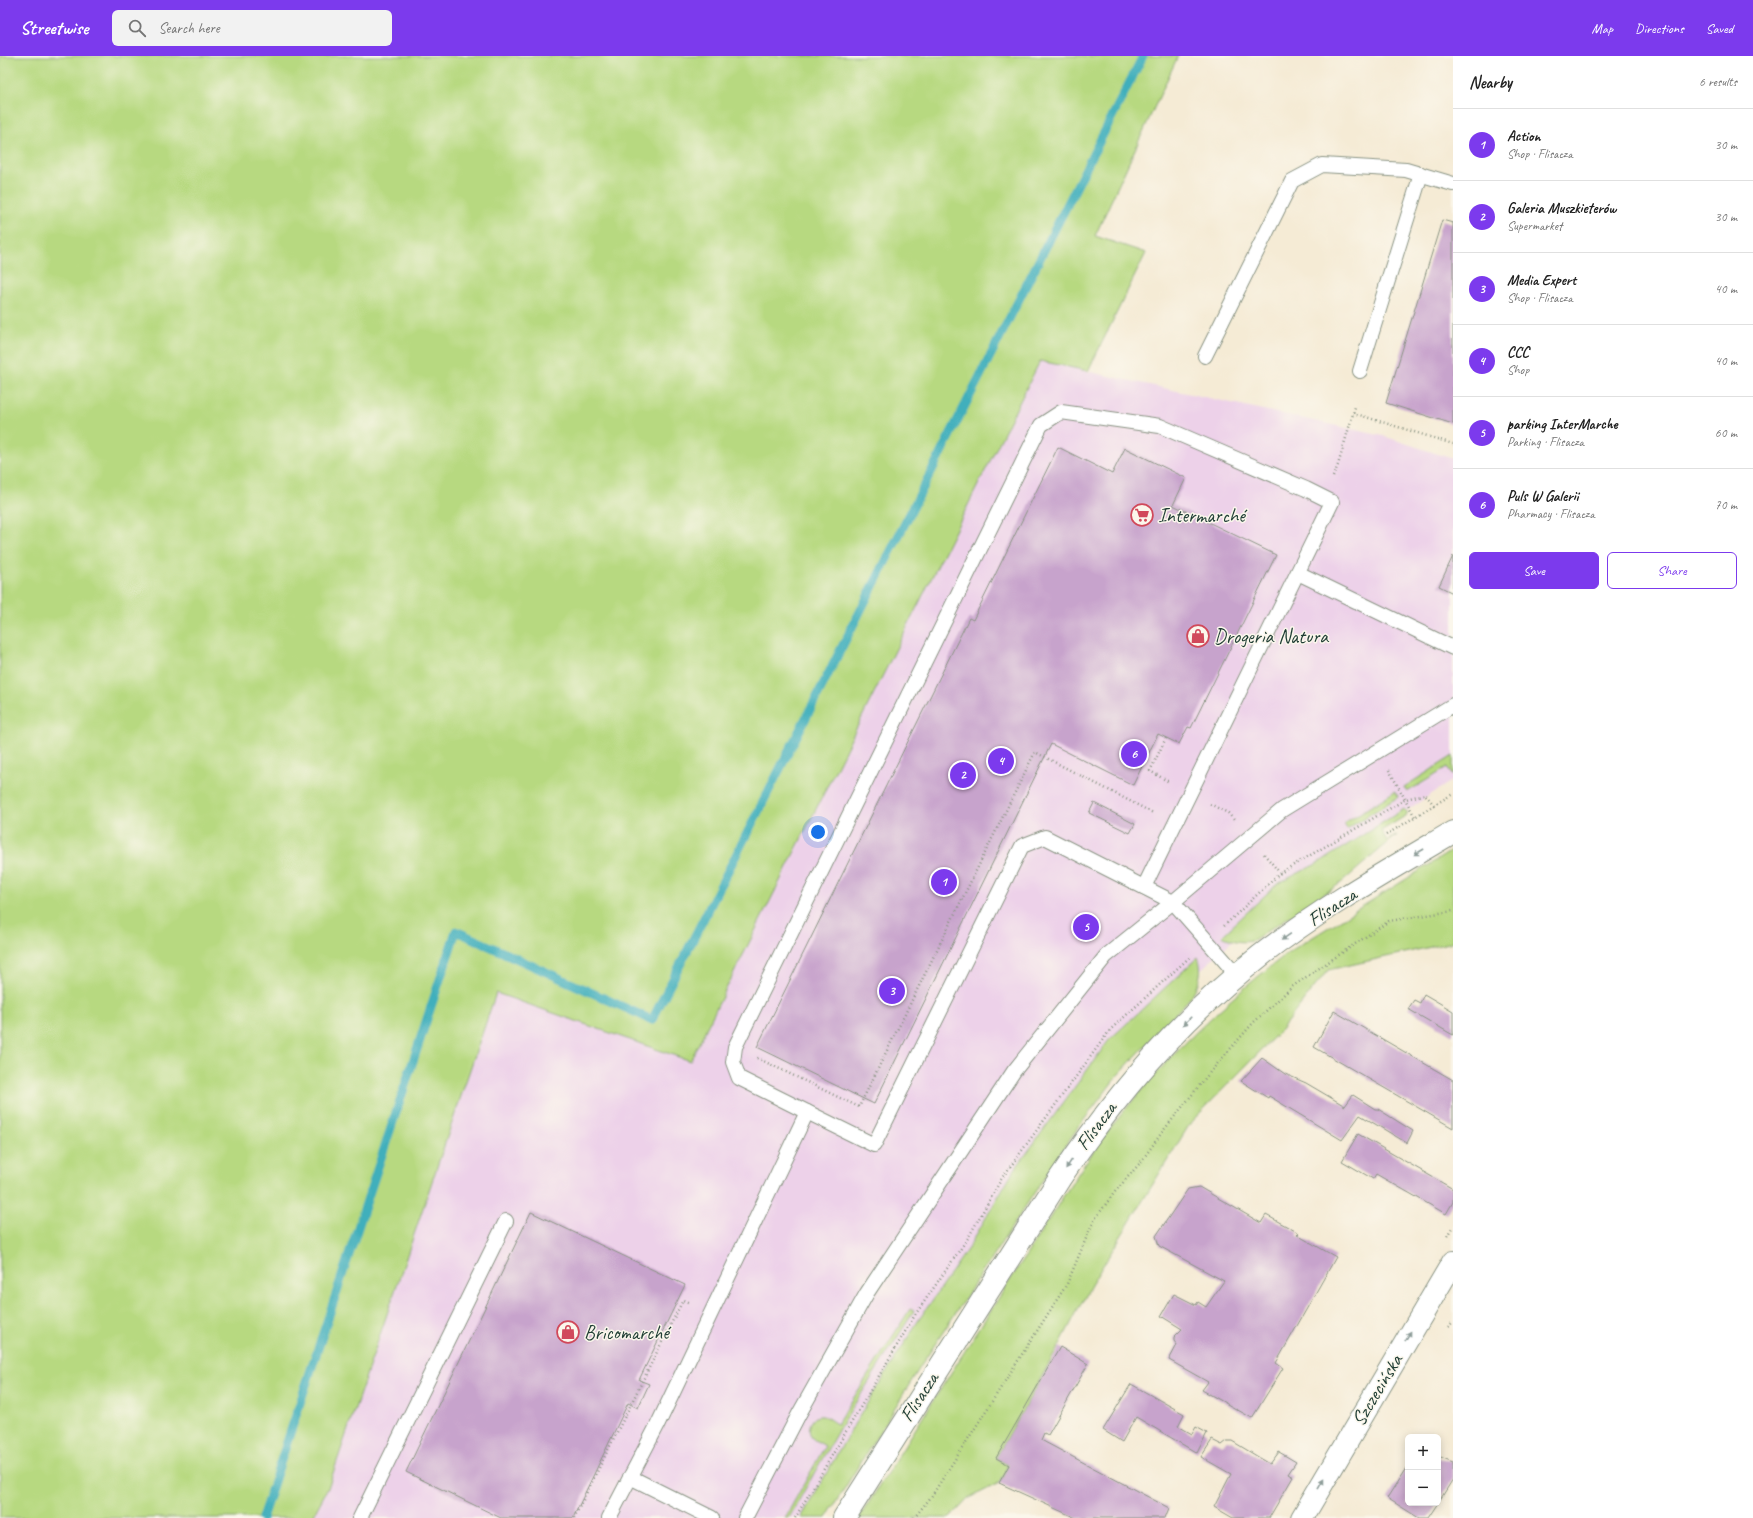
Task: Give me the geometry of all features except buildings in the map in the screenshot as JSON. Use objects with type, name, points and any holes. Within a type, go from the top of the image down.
[{"type":"street","name":"Flisacza","points":[[844,1518],[1036,1214],[1090,1132],[1113,1102],[1154,1055],[1209,1000],[1259,956],[1392,868],[1453,832]]},
{"type":"street","name":"Szczecińska","points":[[1302,1518],[1453,1262]]},
{"type":"lane","points":[[1205,356],[1292,181],[1322,165],[1406,170],[1453,184]]},
{"type":"lane","points":[[1360,371],[1421,174]]},
{"type":"lane","points":[[1144,888],[1332,502],[1313,492],[1160,426],[1061,412],[1041,425],[734,1047],[733,1062],[739,1078],[874,1145],[1022,846],[1045,837],[1144,888],[1173,902],[1237,975]]},
{"type":"lane","points":[[1298,573],[1453,648]]},
{"type":"lane","points":[[745,1518],[799,1414],[867,1293],[1014,1071],[1106,956],[1173,902],[1282,810],[1453,705]]},
{"type":"lane","points":[[609,1518],[658,1424],[710,1312],[807,1112]]},
{"type":"lane","points":[[360,1518],[506,1221]]},
{"type":"lane","points":[[630,1477],[712,1518]]},
{"type":"path","points":[[1313,492],[1317,483],[1328,488],[1338,465],[1355,407]]},
{"type":"path","points":[[1353,413],[1453,444]]},
{"type":"path","points":[[1400,789],[1415,817]]},
{"type":"path","points":[[1386,835],[1434,805]]},
{"type":"path","points":[[796,1518],[915,1316],[968,1238],[1002,1178],[1110,1030],[1280,873]]},
{"type":"path","points":[[914,1518],[940,1484],[1068,1284],[1095,1219],[1211,1071],[1253,1023],[1293,986],[1389,921],[1453,911]]},
{"type":"path","points":[[574,1518],[683,1300],[710,1312]]},
{"type":"shaded area","points":[[1040,361],[1383,436],[1453,459],[1453,780],[1294,884],[1120,1044],[812,1518],[312,1518],[328,1488],[496,992],[690,1061]]},
{"type":"green space","points":[[0,56],[1178,56],[1095,236],[1146,253],[1088,371],[1040,361],[690,1061],[496,993],[328,1488],[312,1518],[0,1518]]},
{"type":"green space","points":[[1453,756],[1453,776],[1447,768],[1407,792],[1404,787]]},
{"type":"green space","points":[[1395,791],[1398,797],[1347,829],[1344,823]]},
{"type":"green space","points":[[1404,809],[1407,812],[1407,815],[1381,831],[1387,841],[1397,835],[1341,883],[1252,941],[1237,941],[1222,936],[1277,884],[1320,862]]},
{"type":"green space","points":[[1453,850],[1453,942],[1328,970],[1280,1031],[1191,1122],[1091,1285],[1059,1346],[996,1458],[1008,1465],[999,1483],[968,1499],[950,1518],[859,1518],[1074,1181],[1112,1126],[1152,1078],[1196,1032],[1242,990],[1292,950]]},
{"type":"green space","points":[[1198,957],[1200,962],[1200,973],[1190,998],[1117,1076],[1069,1140],[924,1361],[826,1518],[801,1518],[852,1428],[918,1321],[969,1247],[1010,1176],[1109,1040]]},
{"type":"green space","points":[[910,1309],[914,1311],[840,1427],[789,1518],[785,1518],[825,1446],[812,1438],[809,1432],[810,1424],[814,1418],[822,1416],[837,1424]]},
{"type":"waterway","points":[[262,1518],[456,931],[652,1020],[1143,56]]},
{"type":"place","name":"Intermarché","points":[[1142,515]]},
{"type":"place","name":"Drogeria Natura","points":[[1198,636]]},
{"type":"place","name":"Puls W Galerii","points":[[1134,754]]},
{"type":"place","name":"CCC","points":[[1001,761]]},
{"type":"place","name":"Galeria Muszkieterów","points":[[963,775]]},
{"type":"place","name":"Action","points":[[944,882]]},
{"type":"place","name":"parking InterMarche","points":[[1086,927]]},
{"type":"place","name":"Media Expert","points":[[892,991]]},
{"type":"place","name":"Bricomarché","points":[[568,1332]]}]
